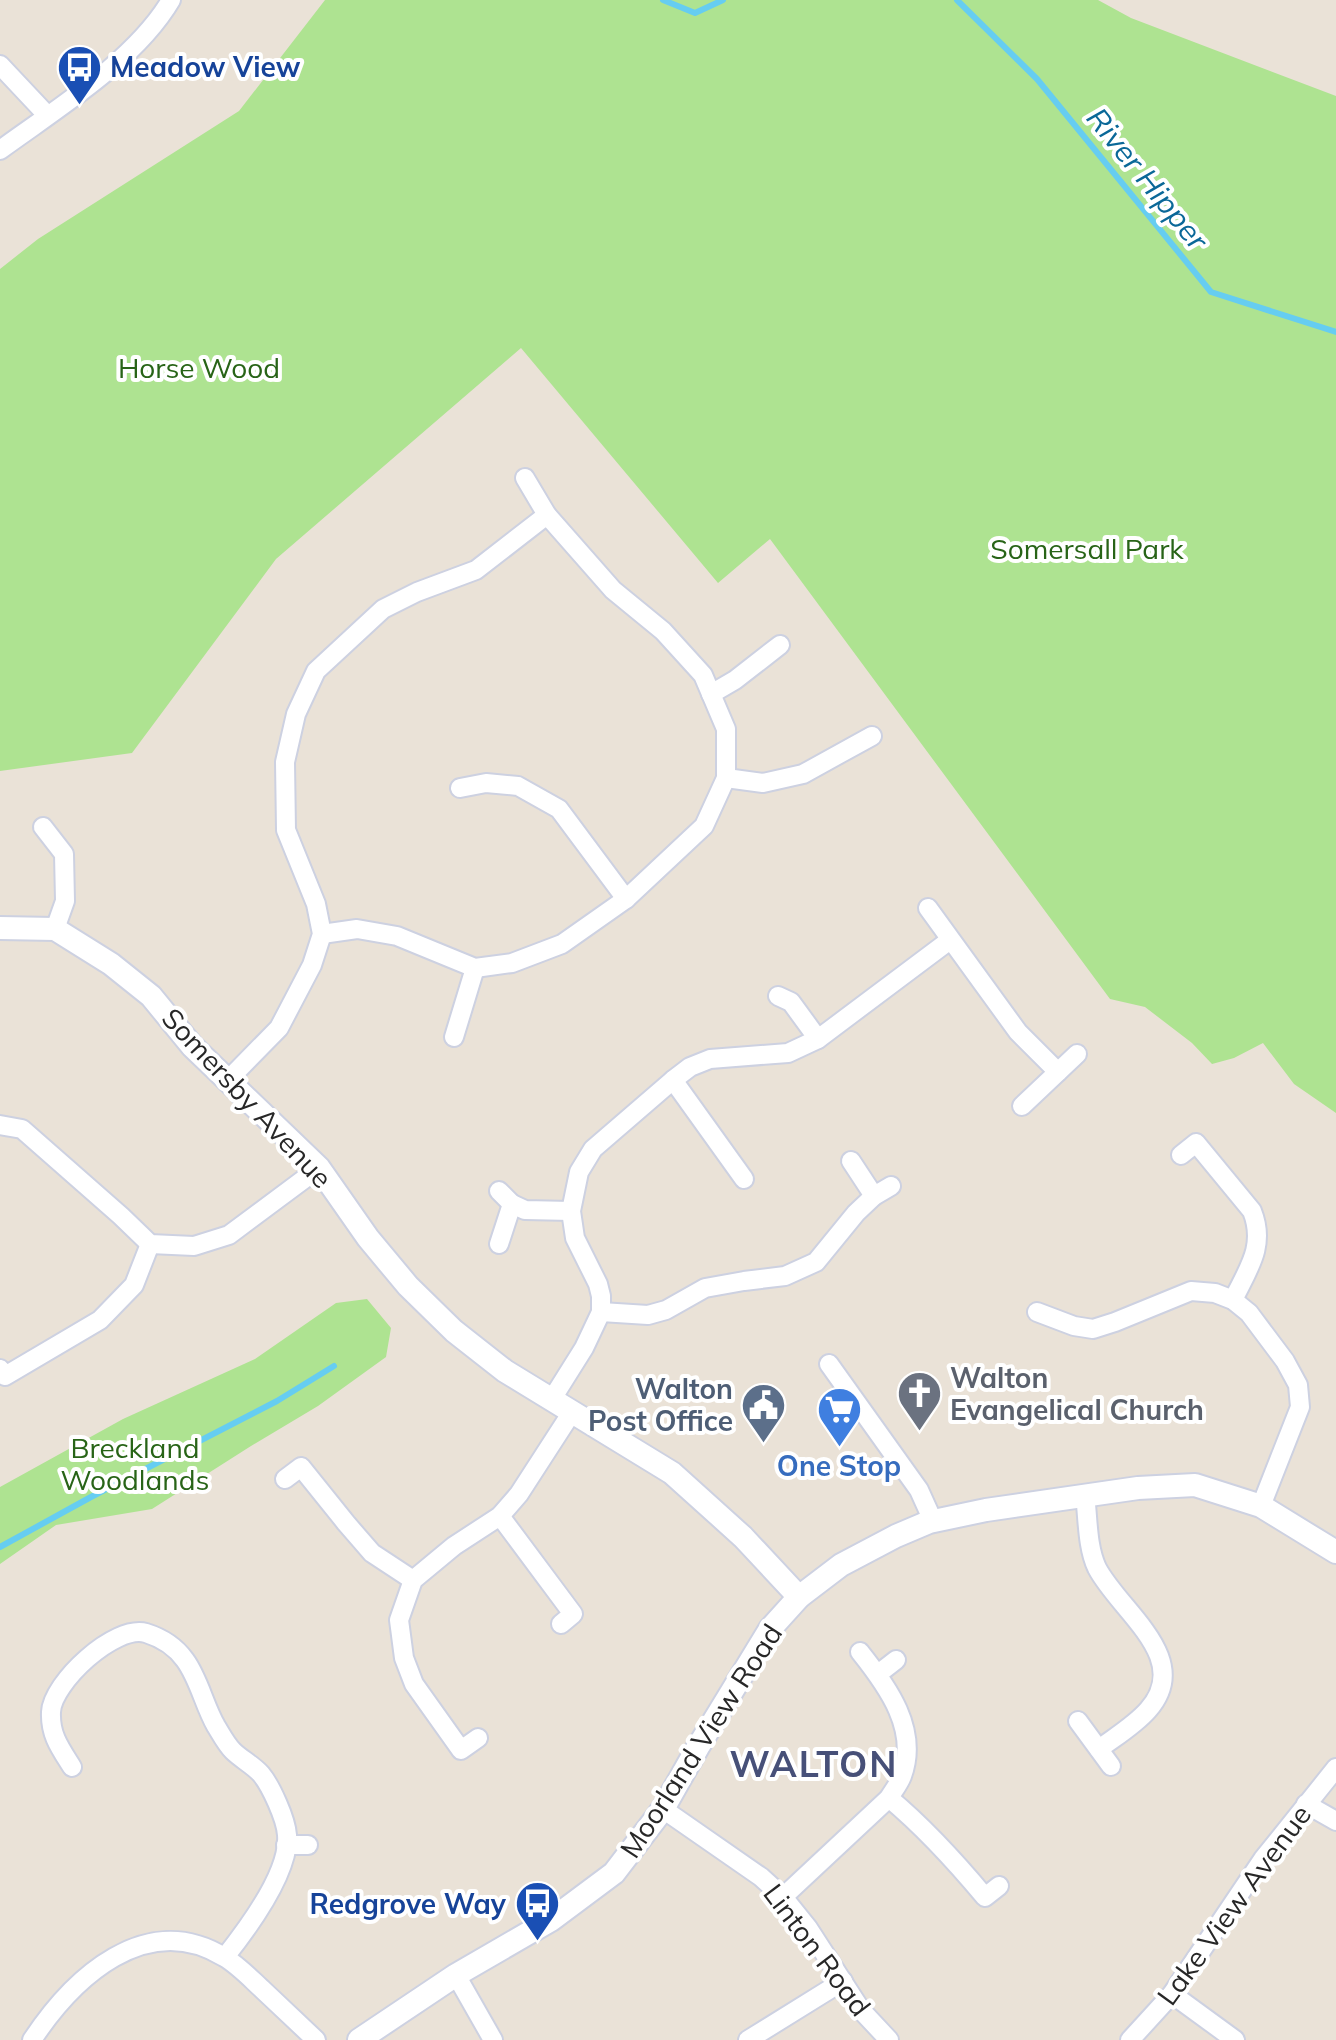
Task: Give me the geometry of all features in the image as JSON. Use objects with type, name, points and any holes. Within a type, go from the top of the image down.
[{"type":"street","points":[[0,150],[124,58],[171,0]]},
{"type":"street","points":[[0,65],[47,115]]},
{"type":"street","points":[[322,934],[357,929],[397,936],[475,968],[512,963],[562,944],[626,899],[704,826],[726,778],[726,729],[703,675],[663,631],[613,590],[547,515],[525,478]]},
{"type":"street","points":[[228,1080],[279,1028],[312,965],[322,934],[316,904],[286,830],[285,762],[296,714],[316,671],[383,609],[417,592],[476,570],[547,515]]},
{"type":"street","points":[[711,694],[735,680],[780,645]]},
{"type":"street","points":[[726,778],[763,783],[803,774],[872,736]]},
{"type":"street","points":[[460,788],[486,783],[518,786],[559,809],[626,899]]},
{"type":"street","points":[[0,928],[55,929],[65,901],[64,854],[43,827]]},
{"type":"street","points":[[928,908],[1018,1032],[1058,1072]]},
{"type":"street","name":"Somersby Avenue","points":[[55,929],[111,964],[151,996],[192,1046],[319,1168],[368,1238],[398,1274],[454,1331],[505,1371],[672,1473],[743,1537],[799,1597]]},
{"type":"street","points":[[552,1399],[584,1348],[601,1312],[598,1284],[575,1238],[571,1211],[579,1172],[593,1149],[690,1067],[710,1059],[788,1053],[818,1039],[950,940]]},
{"type":"street","points":[[454,1037],[475,968]]},
{"type":"street","points":[[778,996],[791,1002],[818,1039]]},
{"type":"street","points":[[1022,1106],[1077,1054]]},
{"type":"street","points":[[673,1080],[744,1179]]},
{"type":"street","points":[[0,1125],[22,1129],[150,1244],[194,1246],[229,1235],[319,1168]]},
{"type":"street","points":[[1181,1155],[1196,1143],[1252,1211],[1258,1239],[1254,1256],[1233,1300]]},
{"type":"street","points":[[729,1158],[745,1147]]},
{"type":"street","points":[[851,1161],[874,1196]]},
{"type":"street","points":[[601,1312],[648,1315],[666,1310],[705,1288],[785,1276],[816,1262],[856,1213],[874,1196],[891,1186]]},
{"type":"street","points":[[499,1244],[505,1198],[525,1210],[571,1211]]},
{"type":"street","points":[[0,1369],[5,1376],[100,1320],[134,1285],[150,1244]]},
{"type":"street","points":[[1037,1312],[1074,1326],[1093,1329],[1191,1291],[1215,1293],[1233,1300],[1249,1313],[1285,1361],[1298,1385],[1300,1407],[1261,1506]]},
{"type":"street","points":[[829,1364],[919,1490],[933,1521]]},
{"type":"street","points":[[478,1738],[461,1750],[420,1695],[404,1658],[399,1620],[413,1580],[454,1546],[500,1516],[519,1494],[572,1412]]},
{"type":"street","points":[[285,1479],[301,1467],[372,1553],[413,1580]]},
{"type":"street","name":"Moorland View Road","points":[[359,2040],[456,1975],[551,1920],[614,1873],[663,1809],[770,1629],[799,1597],[861,1553],[933,1521],[986,1510],[1138,1488],[1195,1485],[1261,1506],[1336,1552]]},
{"type":"street","points":[[1085,1495],[1096,1567],[1156,1649],[1164,1671],[1160,1693],[1146,1712],[1099,1749]]},
{"type":"street","points":[[500,1516],[573,1614],[561,1624]]},
{"type":"street","points":[[72,1767],[51,1732],[52,1702],[62,1684],[106,1643],[123,1635],[142,1632],[167,1641],[185,1660],[214,1722],[231,1749],[261,1774],[277,1801],[287,1834],[285,1859],[273,1885],[225,1957]]},
{"type":"street","points":[[783,1897],[889,1798],[901,1778],[907,1755],[897,1705],[860,1652]]},
{"type":"street","points":[[878,1674],[896,1660]]},
{"type":"street","points":[[1078,1721],[1111,1766]]},
{"type":"street","name":"Lake View Avenue","points":[[1130,2040],[1189,1972],[1263,1859],[1336,1768]]},
{"type":"street","points":[[889,1798],[925,1829],[985,1897],[999,1886]]},
{"type":"street","points":[[1306,1804],[1336,1821]]},
{"type":"street","name":"Linton Road","points":[[663,1809],[761,1877],[783,1897],[808,1928],[861,2010],[889,2040]]},
{"type":"street","points":[[286,1845],[308,1845]]},
{"type":"street","points":[[32,2040],[48,2016],[92,1971],[132,1947],[170,1940],[197,1944],[225,1957],[316,2040]]},
{"type":"street","points":[[456,1975],[493,2040]]},
{"type":"street","points":[[748,2040],[843,1981]]},
{"type":"street","points":[[1172,1994],[1235,2040]]},
{"type":"green space","name":"Somersall Park","points":[[325,0],[1098,0],[1131,18],[1336,96],[1336,1113],[1294,1084],[1263,1043],[1234,1058],[1212,1064],[1192,1043],[1145,1007],[1110,999],[770,539],[718,583],[521,348],[276,559],[132,753],[0,771],[0,269],[38,239],[239,111]]},
{"type":"green space","name":"Breckland Woodlands","points":[[367,1299],[391,1328],[386,1357],[318,1406],[152,1509],[56,1525],[0,1564],[0,1487],[123,1419],[255,1359],[336,1303]]},
{"type":"waterway","name":"River Hipper","points":[[663,0],[695,13],[723,0]]},
{"type":"waterway","name":"River Hipper","points":[[957,0],[1037,79],[1211,292],[1336,332]]},
{"type":"waterway","points":[[0,1547],[277,1401],[334,1366]]},
{"type":"place","name":"Meadow View","points":[[79,106]]},
{"type":"place","name":"Walton Evangelical Church","points":[[919,1433]]},
{"type":"place","name":"Walton Post Office","points":[[764,1444]]},
{"type":"place","name":"One Stop","points":[[839,1448]]},
{"type":"place","name":"Redgrove Way","points":[[537,1943]]},
{"type":"district","name":"WALTON","points":[[814,1764]]},
{"type":"park label","name":"Horse Wood","points":[[199,368]]}]
